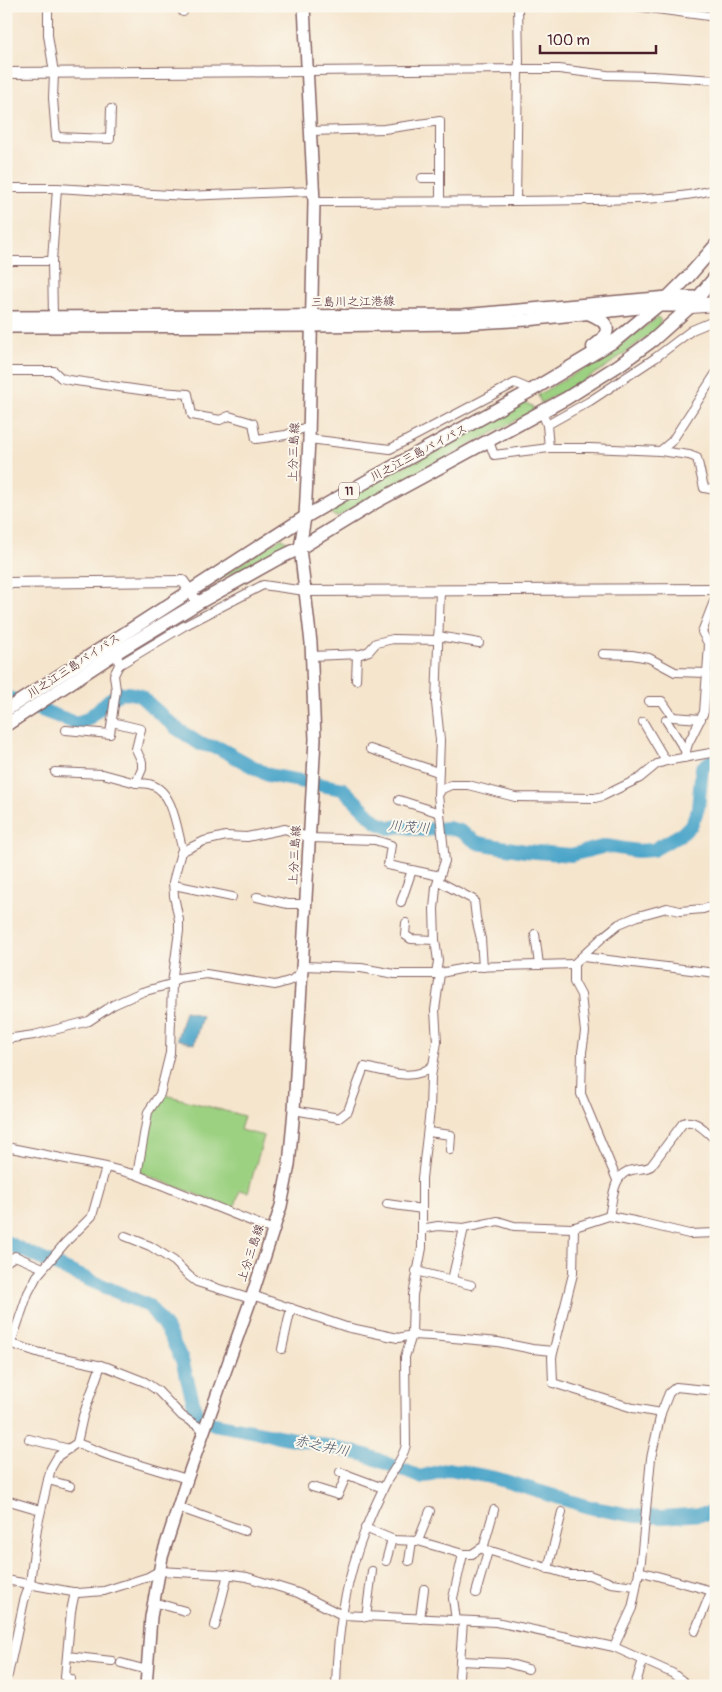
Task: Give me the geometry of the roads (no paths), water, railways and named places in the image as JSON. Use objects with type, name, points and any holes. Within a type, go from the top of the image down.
[{"type":"highway","name":"川之江三島バイパス","points":[[6,724],[11,712],[33,692],[305,517],[532,390],[616,340],[663,302],[716,245]]},
{"type":"highway","name":"川之江三島バイパス","points":[[11,712],[44,700],[117,652],[198,603],[300,548],[374,503],[489,442],[619,365],[653,340],[695,301],[716,276]]},
{"type":"highway","points":[[695,301],[716,296]]},
{"type":"highway","points":[[695,301],[716,304]]},
{"type":"highway","points":[[532,390],[605,337],[607,332],[604,323],[600,318],[588,313]]},
{"type":"main road","name":"上分三島線","points":[[146,1686],[153,1602],[167,1538],[273,1230],[285,1186],[294,1110],[315,739],[311,656],[300,548],[305,517],[309,439],[314,196],[304,6]]},
{"type":"main road","name":"三島川之江港線","points":[[6,327],[312,321],[476,314],[695,301]]},
{"type":"main road","name":"三島川之江港線","points":[[6,317],[468,323],[527,320],[663,302]]},
{"type":"street","points":[[48,6],[48,35],[54,73],[53,98],[56,137],[110,139],[111,109]]},
{"type":"street","points":[[516,201],[519,62],[518,6]]},
{"type":"street","points":[[634,6],[716,17]]},
{"type":"street","points":[[6,73],[559,69],[607,75],[716,80]]},
{"type":"street","points":[[310,131],[384,129],[440,121],[440,201]]},
{"type":"street","points":[[422,178],[440,178]]},
{"type":"street","points":[[6,188],[57,188],[185,196],[314,196],[440,201],[666,198],[701,194],[716,189]]},
{"type":"street","points":[[53,317],[52,261],[57,188]]},
{"type":"street","points":[[6,261],[52,261]]},
{"type":"street","points":[[547,425],[590,401],[655,358],[692,330],[716,320]]},
{"type":"street","points":[[6,371],[54,371],[61,378],[69,380],[148,391],[188,394],[192,415],[220,420],[229,416],[253,423],[256,439],[286,435],[309,426]]},
{"type":"street","points":[[660,451],[672,442],[716,373]]},
{"type":"street","points":[[309,439],[390,449],[515,383],[532,390]]},
{"type":"street","points":[[542,412],[547,425],[549,448]]},
{"type":"street","points":[[489,442],[494,454],[549,448],[660,451],[689,454],[697,458],[704,488],[716,490]]},
{"type":"street","points":[[6,583],[183,581],[198,603]]},
{"type":"street","points":[[66,730],[110,734],[116,690],[114,675],[119,665],[184,626],[263,584],[305,590],[716,589]]},
{"type":"street","points":[[336,1686],[336,1665],[342,1615],[352,1568],[383,1488],[401,1458],[406,1445],[405,1357],[412,1335],[412,1295],[422,1248],[422,1178],[437,1042],[435,1010],[438,961],[434,909],[436,887],[446,861],[438,795],[440,740],[436,703],[440,590]]},
{"type":"street","points":[[685,755],[704,712],[709,644],[702,632],[716,596]]},
{"type":"street","points":[[311,656],[356,655],[369,651],[376,643],[393,639],[438,638],[479,642]]},
{"type":"street","points":[[117,652],[119,665]]},
{"type":"street","points":[[603,654],[632,655],[649,658],[676,672],[707,673]]},
{"type":"street","points":[[356,655],[356,680]]},
{"type":"street","points":[[649,701],[662,701],[673,717],[701,719]]},
{"type":"street","points":[[666,720],[685,755]]},
{"type":"street","points":[[112,722],[140,729],[136,749],[142,762],[142,769],[136,783]]},
{"type":"street","points":[[643,722],[666,761]]},
{"type":"street","points":[[370,749],[438,772]]},
{"type":"street","points":[[438,795],[442,789],[451,784],[468,785],[516,797],[595,798],[604,796],[640,778],[657,764],[685,755],[716,752]]},
{"type":"street","points":[[55,772],[103,774],[136,783],[154,785],[170,804],[183,851],[174,885],[179,931],[172,983],[170,1053],[160,1094],[148,1112],[137,1175]]},
{"type":"street","points":[[399,800],[440,813]]},
{"type":"street","points":[[183,851],[204,841],[226,836],[247,837],[285,829],[310,838],[386,842],[391,845],[388,865],[439,878],[474,900],[481,939],[483,967]]},
{"type":"street","points":[[402,902],[412,870]]},
{"type":"street","points":[[174,885],[232,897]]},
{"type":"street","points":[[257,897],[288,904],[306,904]]},
{"type":"street","points":[[6,1039],[89,1021],[113,1005],[142,992],[172,983],[178,978],[206,974],[275,985],[292,980],[302,968],[361,968],[395,974],[438,974],[470,967],[574,964],[619,924],[638,916],[667,908],[680,911],[703,909],[716,905]]},
{"type":"street","points":[[406,924],[405,935],[411,939],[435,940]]},
{"type":"street","points":[[535,934],[539,965]]},
{"type":"street","points":[[583,958],[712,972]]},
{"type":"street","points":[[574,964],[574,982],[581,995],[585,1032],[582,1052],[582,1096],[617,1180],[610,1216]]},
{"type":"street","points":[[294,1110],[339,1118],[348,1111],[364,1067],[412,1075],[427,1071],[433,1065]]},
{"type":"street","points":[[617,1180],[628,1171],[651,1166],[683,1123],[693,1121],[716,1140]]},
{"type":"street","points":[[428,1132],[451,1135],[450,1150]]},
{"type":"street","points":[[7,1149],[106,1167],[137,1175],[273,1230]]},
{"type":"street","points":[[106,1167],[92,1216],[64,1243],[43,1268],[28,1293],[9,1342],[40,1353],[101,1365],[145,1382],[158,1390],[182,1416],[204,1430]]},
{"type":"street","points":[[387,1204],[422,1209]]},
{"type":"street","points":[[422,1231],[426,1228],[438,1226],[464,1228],[498,1221],[514,1226],[574,1227],[610,1216],[689,1234],[716,1233]]},
{"type":"street","points":[[574,1227],[573,1274],[553,1351],[553,1382],[632,1408],[661,1413]]},
{"type":"street","points":[[452,1280],[464,1228]]},
{"type":"street","points":[[124,1236],[150,1246],[174,1261],[197,1282],[291,1308],[346,1327],[398,1338],[412,1335],[498,1342],[553,1351]]},
{"type":"street","points":[[6,1262],[15,1256],[43,1268]]},
{"type":"street","points":[[416,1271],[471,1285]]},
{"type":"street","points":[[282,1349],[281,1337],[291,1308]]},
{"type":"street","points":[[6,1677],[24,1601],[30,1584],[40,1510],[48,1480],[55,1460],[77,1444],[83,1416],[101,1365]]},
{"type":"street","points":[[614,1647],[632,1608],[645,1524],[651,1458],[661,1413],[669,1393],[676,1387],[716,1391]]},
{"type":"street","points":[[29,1439],[69,1449]]},
{"type":"street","points":[[77,1444],[187,1479]]},
{"type":"street","points":[[312,1487],[338,1495],[343,1473],[383,1488]]},
{"type":"street","points":[[48,1480],[70,1486]]},
{"type":"street","points":[[6,1500],[40,1510]]},
{"type":"street","points":[[177,1507],[244,1531]]},
{"type":"street","points":[[476,1593],[494,1510]]},
{"type":"street","points":[[409,1561],[415,1541],[430,1511]]},
{"type":"street","points":[[548,1568],[562,1512]]},
{"type":"street","points":[[366,1528],[392,1539],[415,1541],[463,1554],[472,1554],[481,1548],[570,1575],[589,1576],[611,1583],[636,1586]]},
{"type":"street","points":[[386,1561],[392,1539]]},
{"type":"street","points":[[460,1676],[460,1621],[453,1598],[463,1554]]},
{"type":"street","points":[[6,1580],[75,1592],[104,1591],[148,1577],[159,1571],[228,1574],[247,1577],[298,1593],[342,1615],[496,1622],[614,1647],[672,1673],[689,1686]]},
{"type":"street","points":[[366,1616],[372,1571]]},
{"type":"street","points":[[639,1571],[714,1592]]},
{"type":"street","points":[[214,1626],[228,1574]]},
{"type":"street","points":[[695,1631],[714,1592],[716,1580]]},
{"type":"street","points":[[420,1619],[424,1589]]},
{"type":"street","points":[[72,1679],[65,1677],[75,1592]]},
{"type":"street","points":[[153,1602],[185,1611]]},
{"type":"street","points":[[67,1656],[112,1661]]},
{"type":"street","points":[[635,1686],[643,1660]]},
{"type":"street","points":[[460,1661],[507,1663],[528,1669]]},
{"type":"street","points":[[122,1663],[147,1670]]},
{"type":"water","points":[[185,1011],[202,1016],[194,1044],[177,1039]]},
{"type":"waterway","name":"川茂川","points":[[6,697],[76,723],[88,719],[109,700],[120,693],[139,695],[176,728],[200,744],[219,748],[268,775],[343,789],[378,823],[390,828],[401,826],[422,830],[448,828],[460,831],[478,843],[525,851],[571,855],[606,846],[637,851],[653,850],[683,833],[692,824],[698,808],[702,768],[711,761],[716,762]]},
{"type":"waterway","name":"赤之井川","points":[[6,1242],[149,1306],[166,1328],[182,1360],[197,1416],[214,1424],[310,1442],[366,1455],[420,1477],[449,1469],[495,1478],[593,1508],[636,1516],[662,1517],[716,1513]]}]
